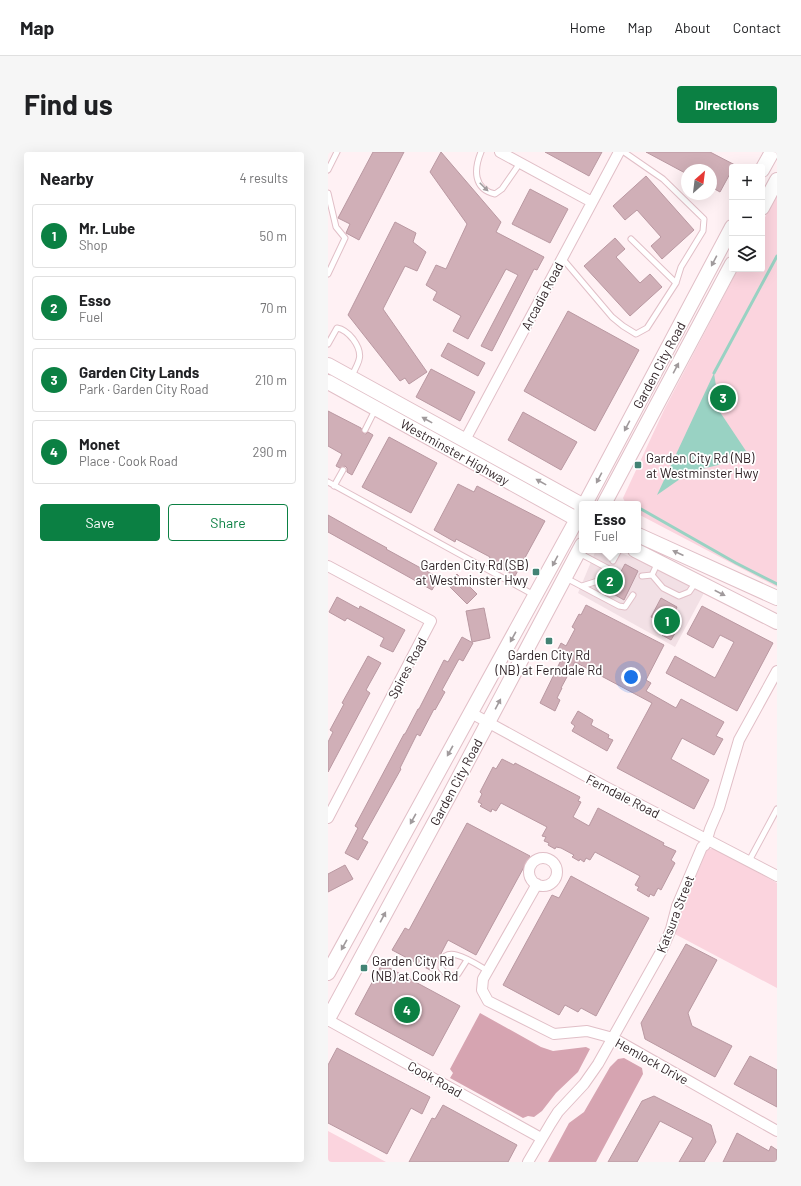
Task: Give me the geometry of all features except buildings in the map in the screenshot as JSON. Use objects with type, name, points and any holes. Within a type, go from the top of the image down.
[{"type":"main road","points":[[765,165],[772,152]]},
{"type":"main road","points":[[765,202],[777,180]]},
{"type":"main road","name":"Garden City Road","points":[[587,501],[729,233]]},
{"type":"main road","name":"Garden City Road","points":[[606,501],[729,270]]},
{"type":"main road","name":"Westminster Highway","points":[[328,365],[579,503]]},
{"type":"main road","name":"Westminster Highway","points":[[328,382],[579,516]]},
{"type":"main road","name":"Garden City Road","points":[[328,973],[579,519]]},
{"type":"main road","points":[[641,535],[777,598]]},
{"type":"main road","name":"Garden City Road","points":[[328,1019],[488,723],[579,550]]},
{"type":"main road","points":[[641,553],[777,622]]},
{"type":"street","points":[[500,152],[592,202]]},
{"type":"street","name":"Arcadia Road","points":[[465,440],[620,152]]},
{"type":"street","name":"Spires Road","points":[[328,566],[431,621],[328,818]]},
{"type":"street","name":"Katsura Street","points":[[528,1162],[541,1138],[558,1112],[584,1084],[598,1064],[662,950],[671,929],[677,906],[702,847],[705,845],[719,808],[739,740],[777,671]]},
{"type":"street","name":"Ferndale Road","points":[[471,713],[604,786],[777,876]]},
{"type":"street","name":"Hemlock Drive","points":[[537,884],[483,980],[482,990],[488,1001],[554,1034],[587,1031],[613,1038],[777,1131]]},
{"type":"street","name":"Cook Road","points":[[328,1019],[541,1138]]},
{"type":"lane","points":[[328,170],[337,152]]},
{"type":"lane","points":[[481,152],[476,166],[476,174],[480,185],[489,192],[495,194],[502,189],[520,163]]},
{"type":"lane","points":[[562,258],[612,318],[636,334],[647,328],[676,283],[681,267],[703,231],[704,219],[663,179],[624,152]]},
{"type":"lane","points":[[328,193],[336,227],[345,238],[328,274]]},
{"type":"lane","points":[[631,239],[676,283]]},
{"type":"lane","points":[[328,344],[337,328],[341,329],[350,336],[359,347],[361,354],[359,362],[350,378]]},
{"type":"lane","points":[[365,430],[376,408]]},
{"type":"lane","points":[[334,486],[343,470]]},
{"type":"lane","points":[[328,482],[536,596]]},
{"type":"lane","points":[[587,553],[609,569]]},
{"type":"lane","points":[[614,561],[618,553]]},
{"type":"lane","points":[[652,575],[658,562]]},
{"type":"lane","points":[[642,576],[652,575]]},
{"type":"lane","points":[[652,575],[663,588],[679,596],[689,592],[696,581]]},
{"type":"lane","points":[[565,577],[619,606],[625,607],[633,595]]},
{"type":"lane","points":[[582,586],[604,579]]},
{"type":"lane","points":[[749,861],[777,809]]},
{"type":"lane","points":[[467,960],[458,974],[454,976],[446,974],[441,968],[442,960],[448,954],[458,955],[488,971]]},
{"type":"shaded area","points":[[777,194],[777,587],[641,516],[641,501],[624,501],[623,498],[665,408],[736,272],[765,272],[765,217]]},
{"type":"shaded area","points":[[714,373],[720,412],[750,457],[690,472],[657,495]]},
{"type":"shaded area","points":[[595,553],[622,553],[705,591],[675,647],[578,593]]},
{"type":"shaded area","points":[[709,849],[715,849],[777,883],[777,988],[673,933],[701,864],[704,852]]},
{"type":"shaded area","points":[[480,1013],[541,1047],[553,1051],[586,1047],[590,1049],[578,1072],[556,1093],[542,1111],[534,1117],[528,1116],[523,1118],[450,1078],[453,1073],[450,1069]]},
{"type":"shaded area","points":[[624,1058],[642,1068],[643,1074],[596,1162],[548,1162],[569,1123],[584,1112],[610,1067],[618,1059]]},
{"type":"shaded area","points":[[328,1131],[386,1162],[328,1162]]},
{"type":"waterway","points":[[714,373],[777,256]]},
{"type":"waterway","points":[[641,509],[736,563],[777,584]]},
{"type":"place","name":"Garden City Lands","points":[[723,398]]},
{"type":"place","name":"Garden City Rd (NB) at Westminster Hwy","points":[[638,465]]},
{"type":"place","name":"Garden City Rd (SB) at Westminster Hwy","points":[[536,572]]},
{"type":"place","name":"Esso","points":[[610,581]]},
{"type":"place","name":"Mr. Lube","points":[[667,621]]},
{"type":"place","name":"Garden City Rd (NB) at Ferndale Rd","points":[[549,641]]},
{"type":"place","name":"Garden City Rd (NB) at Cook Rd","points":[[364,968]]},
{"type":"place","name":"Monet","points":[[407,1010]]}]
